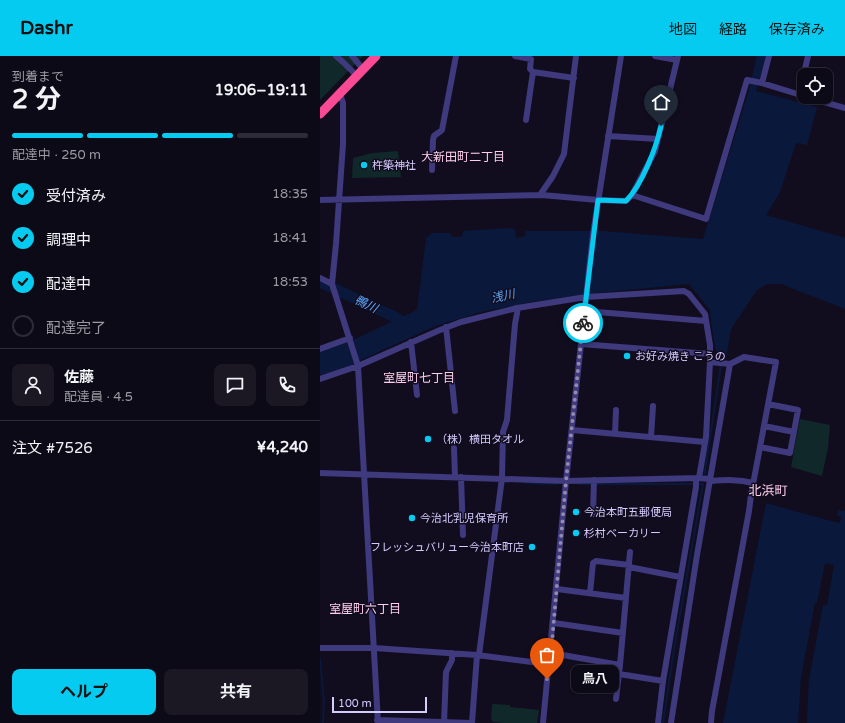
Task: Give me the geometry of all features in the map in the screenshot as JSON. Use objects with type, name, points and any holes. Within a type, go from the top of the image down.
[{"type":"highway","points":[[320,114],[376,56]]},
{"type":"street","points":[[336,56],[344,63],[360,72]]},
{"type":"street","points":[[352,56],[360,72]]},
{"type":"street","points":[[432,170],[433,140],[434,136],[442,130],[456,56]]},
{"type":"street","points":[[515,56],[531,59],[530,68],[533,72],[526,120]]},
{"type":"street","points":[[540,195],[553,176],[564,154],[576,56]]},
{"type":"street","points":[[543,723],[548,664],[551,653],[554,623],[566,481],[593,234],[621,56]]},
{"type":"street","points":[[320,200],[540,195],[626,201],[632,195],[655,151],[677,58],[655,56]]},
{"type":"street","points":[[760,83],[769,56]]},
{"type":"street","points":[[806,68],[808,56]]},
{"type":"street","points":[[533,72],[574,78]]},
{"type":"street","points":[[632,195],[706,219],[747,80],[797,94]]},
{"type":"street","points":[[340,94],[343,103],[343,144],[332,284],[358,364],[378,721],[472,723],[478,655],[502,478],[503,432],[507,420],[515,324],[518,308]]},
{"type":"street","points":[[831,104],[845,108]]},
{"type":"street","points":[[608,136],[658,139]]},
{"type":"street","points":[[320,278],[332,284]]},
{"type":"street","points":[[320,380],[446,327],[518,308],[586,295],[684,290],[689,294],[705,314],[710,354],[713,362],[705,442],[680,577],[663,681],[658,723]]},
{"type":"street","points":[[585,311],[706,321]]},
{"type":"street","points":[[446,327],[455,412]]},
{"type":"street","points":[[320,349],[350,340]]},
{"type":"street","points":[[412,342],[417,395]]},
{"type":"street","points":[[581,344],[710,354]]},
{"type":"street","points":[[711,723],[776,362],[744,357],[728,364],[713,362]]},
{"type":"street","points":[[670,723],[682,637],[728,364]]},
{"type":"street","points":[[760,447],[790,453],[794,432],[798,410],[768,404]]},
{"type":"street","points":[[651,437],[653,406]]},
{"type":"street","points":[[615,434],[616,410]]},
{"type":"street","points":[[764,426],[794,432]]},
{"type":"street","points":[[572,430],[705,442]]},
{"type":"street","points":[[454,448],[463,535]]},
{"type":"street","points":[[320,472],[566,481],[698,478],[709,480],[742,480],[753,483]]},
{"type":"street","points":[[593,514],[594,480]]},
{"type":"street","points":[[616,699],[630,552]]},
{"type":"street","points":[[590,594],[593,563],[596,561],[629,566],[680,577]]},
{"type":"street","points":[[557,589],[626,598]]},
{"type":"street","points":[[554,623],[623,633]]},
{"type":"street","points":[[671,635],[682,637]]},
{"type":"street","points":[[320,648],[374,648],[452,653],[548,664]]},
{"type":"street","points":[[445,722],[446,672],[452,660],[452,653]]},
{"type":"street","points":[[551,653],[620,665]]},
{"type":"street","points":[[619,674],[663,681]]},
{"type":"green space","points":[[320,56],[363,56],[320,100]]},
{"type":"green space","points":[[398,151],[401,177],[352,178],[353,158],[372,153]]},
{"type":"green space","points":[[800,419],[830,425],[828,448],[822,476],[791,467]]},
{"type":"green space","points":[[492,704],[510,705],[510,707],[539,710],[537,723],[493,722],[491,719]]},
{"type":"water","name":"浅川","points":[[757,56],[766,56],[756,91],[797,102],[797,104],[806,104],[817,107],[807,145],[796,143],[780,192],[766,215],[845,238],[845,309],[781,284],[767,284],[757,290],[731,329],[726,359],[717,358],[710,310],[689,284],[596,293],[532,302],[481,312],[433,327],[363,359],[352,366],[320,375],[320,352],[357,338],[417,310],[426,238],[432,233],[450,233],[452,237],[462,237],[463,231],[508,228],[515,229],[516,238],[525,236],[526,231],[602,231],[703,239],[749,90]]},
{"type":"water","points":[[766,503],[838,523],[840,522],[841,517],[837,515],[839,510],[845,511],[845,723],[807,723],[809,680],[823,605],[827,605],[834,565],[825,563],[817,603],[815,603],[801,677],[798,723],[723,723]]},
{"type":"waterway","name":"鴨川","points":[[320,282],[397,318],[408,327]]},
{"type":"waterway","points":[[704,477],[722,358]]},
{"type":"waterway","points":[[525,483],[557,484]]},
{"type":"waterway","points":[[579,484],[703,484]]},
{"type":"waterway","points":[[663,723],[675,643],[703,484]]},
{"type":"waterway","points":[[320,659],[324,702],[323,723]]},
{"type":"way so far","points":[[547,679],[548,664],[551,653],[566,481],[583,323]]},
{"type":"place","name":"杵築神社","points":[[364,165]]},
{"type":"place","name":"お好み焼き こうの","points":[[627,356]]},
{"type":"place","name":"（株）横田タオル","points":[[428,439]]},
{"type":"place","name":"今治本町五郵便局","points":[[576,512]]},
{"type":"place","name":"今治北乳児保育所","points":[[412,518]]},
{"type":"place","name":"杉村ベーカリー","points":[[576,533]]},
{"type":"place","name":"フレッシュバリュー今治本町店","points":[[532,547]]},
{"type":"place","name":"鳥八","points":[[547,679]]},
{"type":"district","name":"大新田町二丁目","points":[[463,157]]},
{"type":"district","name":"室屋町七丁目","points":[[419,378]]},
{"type":"district","name":"北浜町","points":[[768,491]]},
{"type":"district","name":"室屋町六丁目","points":[[365,609]]},
{"type":"route","points":[[583,323],[598,200],[626,201],[632,195],[655,151],[661,126]]}]
